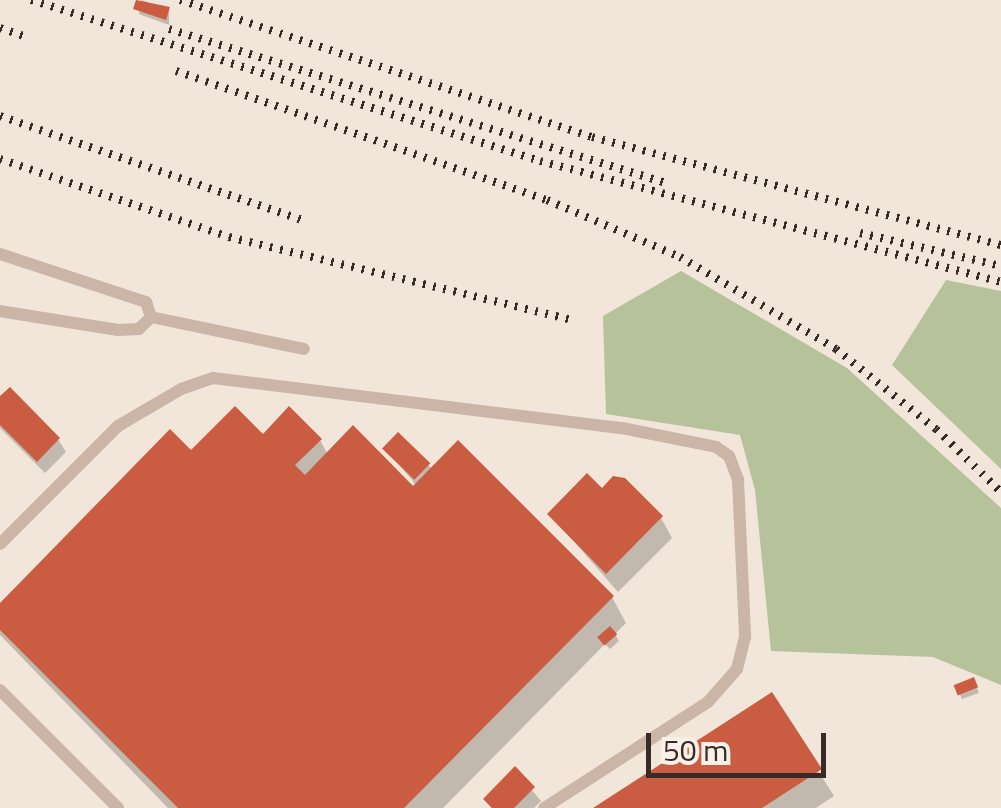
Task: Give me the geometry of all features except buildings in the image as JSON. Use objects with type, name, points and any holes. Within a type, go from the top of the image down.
[{"type":"lane","points":[[0,254],[146,302],[151,316]]},
{"type":"lane","points":[[0,311],[118,330],[139,329],[151,316]]},
{"type":"lane","points":[[151,316],[304,348]]},
{"type":"lane","points":[[0,544],[118,426],[181,389],[213,378],[622,428],[716,446],[729,456],[738,480],[745,638],[736,669],[708,702],[544,808]]},
{"type":"lane","points":[[0,690],[118,808]]},
{"type":"green space","points":[[681,271],[847,368],[1001,508],[1001,685],[933,657],[771,651],[755,490],[740,435],[606,414],[603,316]]},
{"type":"green space","points":[[946,280],[1001,291],[1001,469],[892,365]]},
{"type":"railway","points":[[31,0],[540,161],[1001,282]]},
{"type":"railway","points":[[180,0],[592,137],[1001,245]]},
{"type":"railway","points":[[0,28],[23,36]]},
{"type":"railway","points":[[169,29],[666,183]]},
{"type":"railway","points":[[176,71],[547,200],[680,257],[836,349],[936,429],[1001,492]]},
{"type":"railway","points":[[0,116],[302,220]]},
{"type":"railway","points":[[0,159],[229,237],[573,320]]},
{"type":"railway","points":[[860,233],[1001,266]]}]
